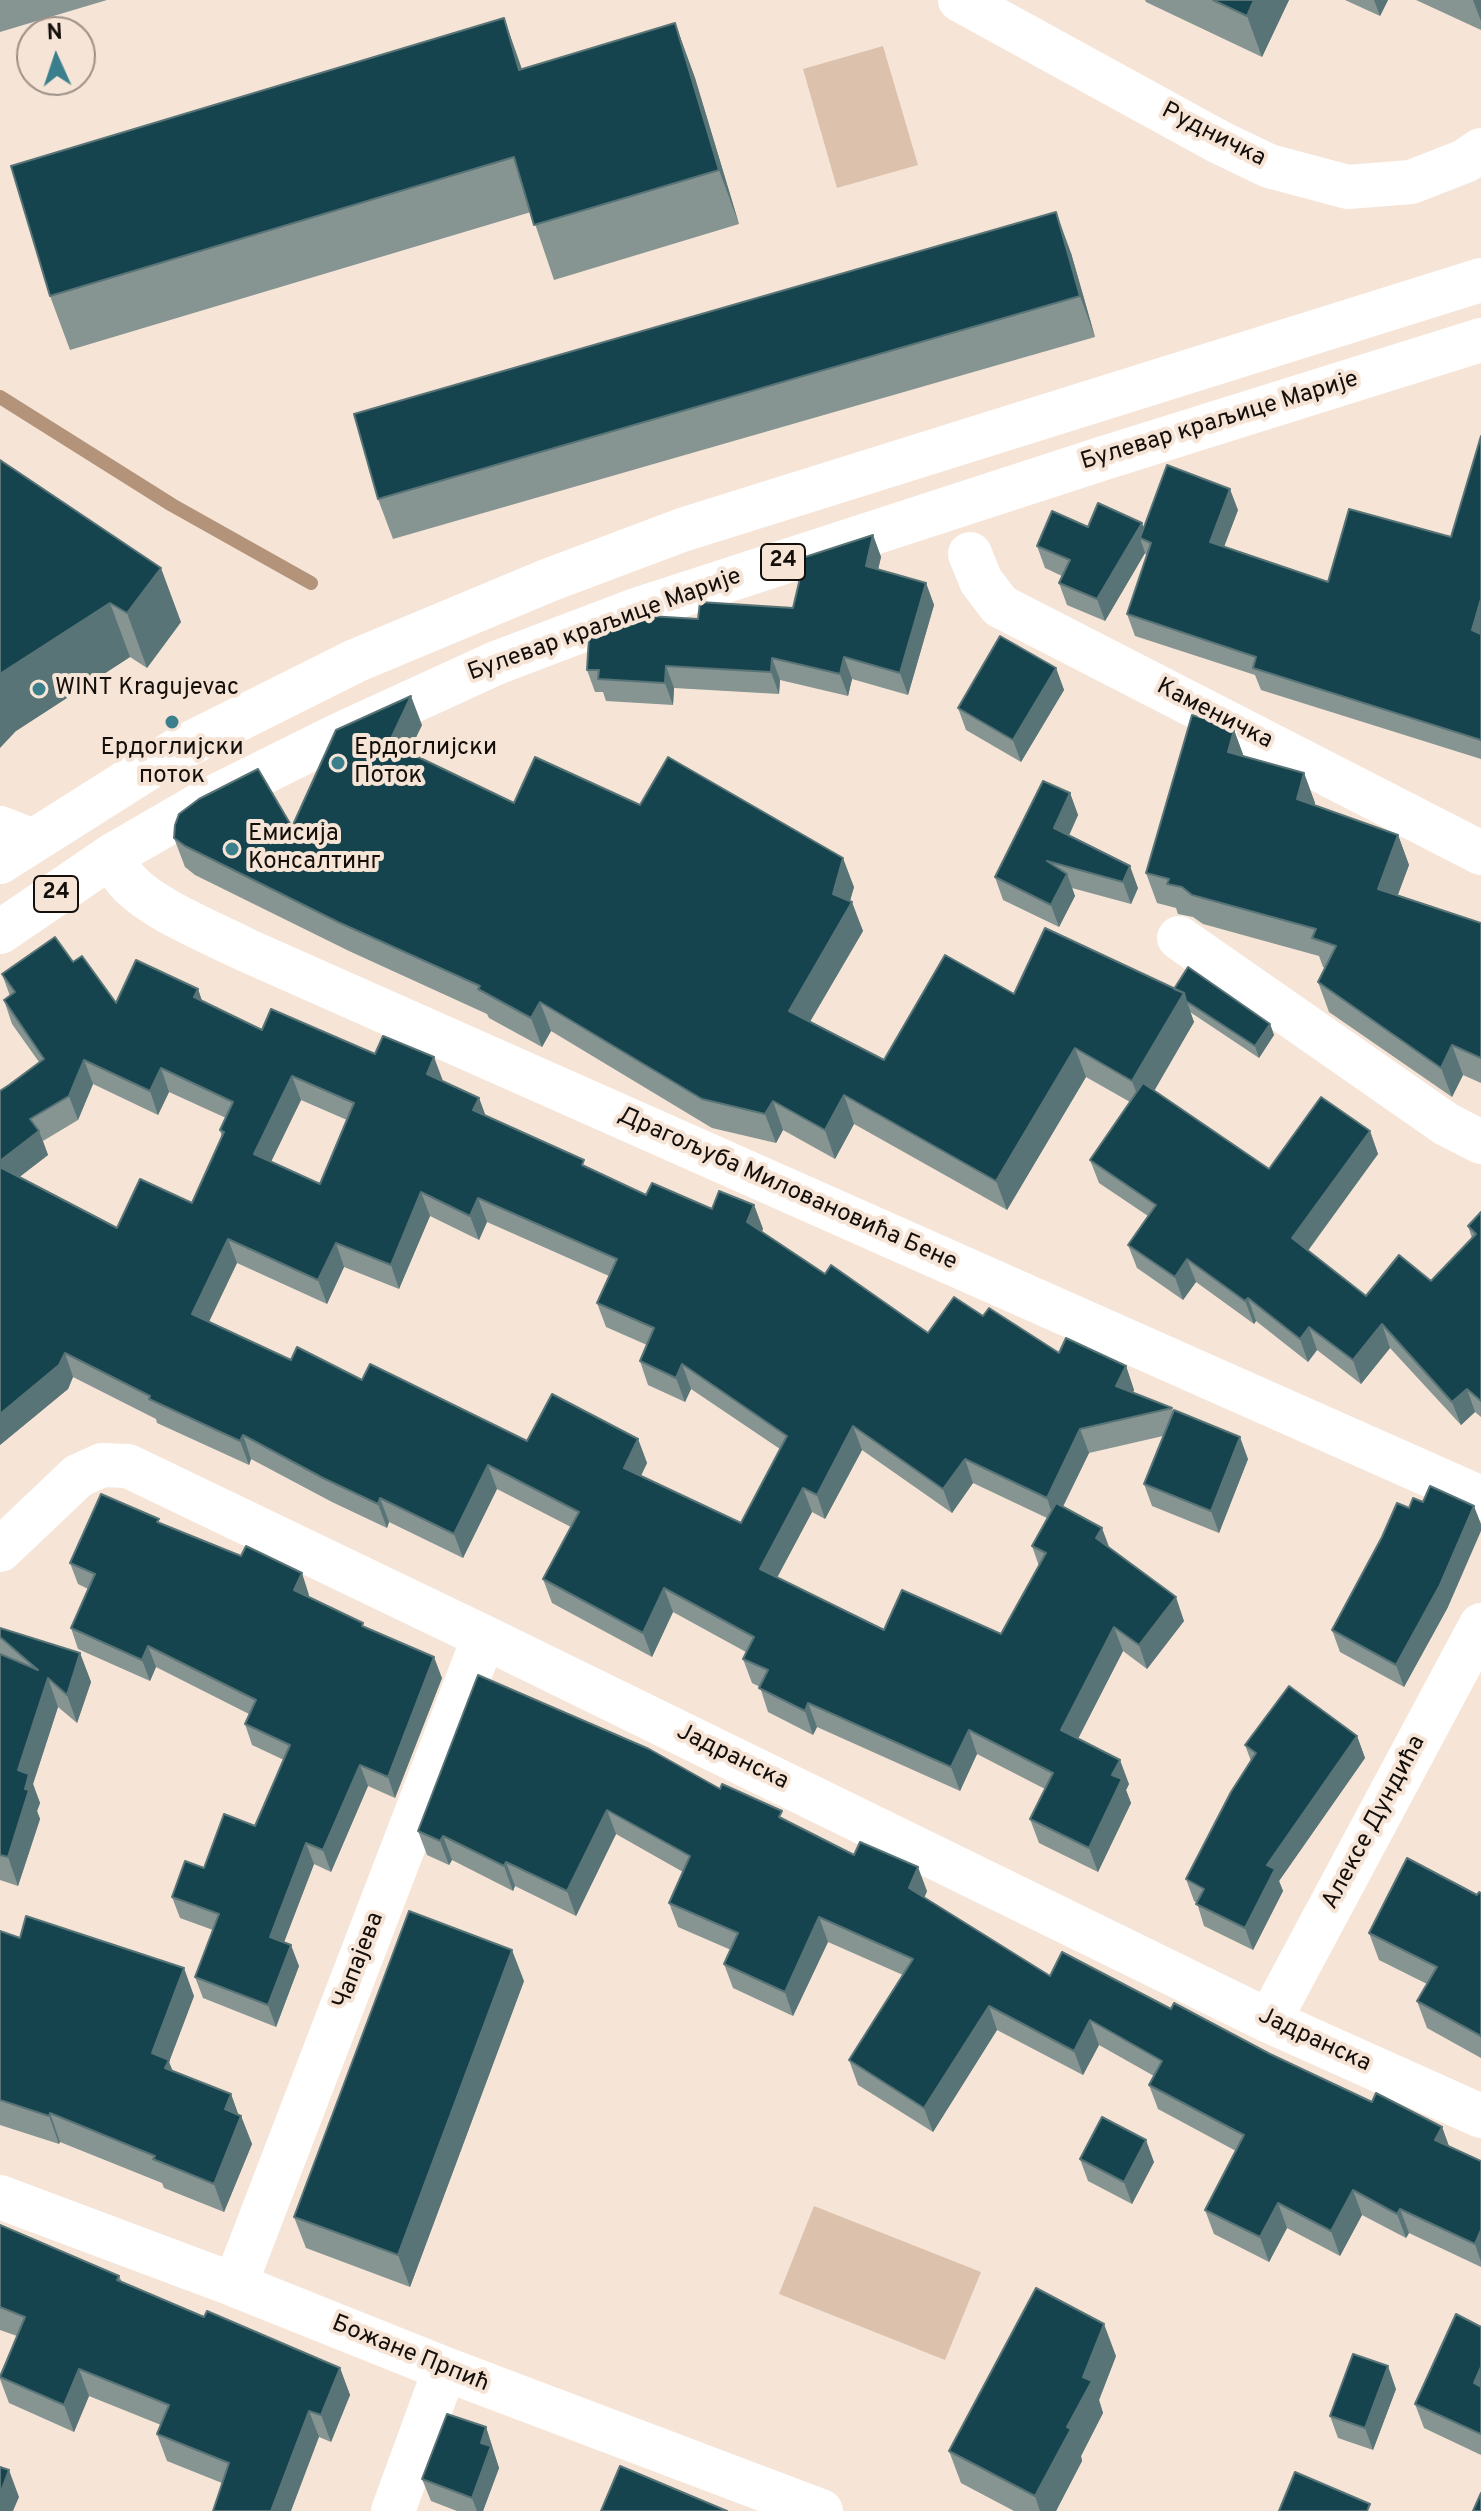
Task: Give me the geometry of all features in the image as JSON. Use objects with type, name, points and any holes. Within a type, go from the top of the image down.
[{"type":"street","name":"Рудничка","points":[[960,0],[1219,142],[1269,166],[1348,187],[1411,182],[1465,161],[1481,150]]},
{"type":"street","name":"24","points":[[10,843],[177,750],[368,656],[549,580],[682,530],[1481,280]]},
{"type":"street","name":"Булевар краљице Марије","points":[[0,932],[113,855],[272,767],[418,698],[562,637],[633,611],[1104,458],[1481,340]]},
{"type":"street","name":"Каменичка","points":[[970,554],[981,581],[1000,606],[1481,853]]},
{"type":"street","name":"Драгољуба Миловановића Бене","points":[[113,855],[123,876],[134,888],[165,909],[246,950],[1481,1498]]},
{"type":"street","points":[[1179,938],[1446,1124],[1481,1142]]},
{"type":"street","name":"Јадранска","points":[[0,1550],[78,1476],[102,1465],[128,1466],[1269,2021],[1481,2116]]},
{"type":"street","name":"Алексе Дундића","points":[[1269,2021],[1481,1625]]},
{"type":"street","name":"Чапајева","points":[[235,2285],[484,1637]]},
{"type":"street","name":"Божане Прпић","points":[[0,2197],[821,2511]]},
{"type":"street","points":[[393,2511],[445,2369]]},
{"type":"shaded area","points":[[883,46],[918,165],[837,188],[803,69]]},
{"type":"shaded area","points":[[814,2206],[981,2272],[945,2360],[779,2294]]},
{"type":"building","points":[[1213,0],[1254,0],[1247,16]]},
{"type":"building","points":[[504,18],[519,70],[675,23],[719,170],[534,225],[514,157],[50,296],[11,166]]},
{"type":"building","points":[[1056,212],[1080,296],[378,499],[354,414]]},
{"type":"building","points":[[1481,436],[1481,599],[1472,630],[1481,634],[1481,740],[1253,668],[1256,657],[1127,614],[1151,543],[1140,538],[1167,465],[1230,489],[1210,542],[1328,582],[1349,509],[1451,537]]},
{"type":"building","points":[[0,460],[161,568],[127,613],[110,603],[0,674]]},
{"type":"building","points":[[1098,503],[1142,523],[1097,599],[1059,583],[1070,560],[1037,546],[1052,511],[1088,527]]},
{"type":"building","points":[[873,535],[866,566],[926,583],[900,673],[844,657],[840,674],[772,658],[771,672],[666,666],[665,683],[598,679],[599,670],[587,670],[589,636],[601,636],[609,622],[633,615],[698,619],[700,602],[793,608],[805,557]]},
{"type":"building","points":[[1000,636],[1056,668],[1013,740],[958,708]]},
{"type":"building","points":[[411,696],[389,743],[514,803],[535,757],[640,805],[668,757],[843,858],[833,894],[852,902],[789,1011],[884,1060],[945,955],[1014,994],[1045,928],[1184,993],[1132,1081],[1075,1048],[996,1181],[844,1095],[825,1130],[773,1101],[765,1114],[702,1099],[540,1002],[531,1018],[478,989],[480,986],[338,922],[174,838],[179,814],[199,799],[258,769],[292,827],[336,730]]},
{"type":"building","points":[[1192,715],[1234,730],[1228,752],[1304,773],[1297,799],[1398,835],[1378,889],[1481,923],[1481,1058],[1452,1045],[1441,1068],[1318,982],[1336,946],[1312,938],[1316,929],[1192,895],[1182,887],[1167,884],[1169,879],[1146,873]]},
{"type":"building","points":[[1043,781],[1070,793],[1054,828],[1130,866],[1123,882],[1047,861],[1067,874],[1051,905],[995,877]]},
{"type":"building","points":[[55,937],[73,962],[82,956],[116,1003],[136,960],[198,989],[194,997],[262,1030],[271,1009],[375,1054],[383,1036],[434,1057],[427,1074],[479,1098],[473,1110],[584,1160],[582,1165],[646,1195],[652,1183],[712,1209],[719,1191],[754,1205],[747,1222],[825,1274],[831,1265],[928,1333],[954,1297],[983,1316],[989,1308],[1059,1353],[1066,1338],[1126,1366],[1116,1386],[1172,1408],[1080,1429],[1047,1498],[965,1459],[943,1489],[853,1426],[817,1495],[803,1488],[760,1569],[884,1630],[902,1590],[1001,1634],[1046,1553],[1032,1546],[1056,1503],[1102,1528],[1096,1538],[1176,1597],[1139,1645],[1114,1627],[1061,1730],[1120,1760],[1112,1775],[1122,1779],[1089,1848],[1030,1819],[1053,1773],[969,1730],[951,1767],[808,1703],[805,1711],[759,1688],[768,1670],[743,1659],[754,1637],[664,1588],[643,1633],[543,1579],[579,1512],[488,1465],[454,1534],[380,1498],[378,1504],[243,1435],[240,1441],[149,1399],[150,1396],[65,1353],[59,1365],[0,1414],[0,1167],[117,1228],[140,1179],[192,1203],[224,1132],[220,1130],[233,1102],[161,1068],[150,1091],[84,1060],[69,1096],[30,1119],[39,1131],[0,1161],[0,1091],[44,1059],[4,1000],[15,992],[2,974]],"holes":[[[292,1076],[354,1103],[320,1184],[254,1154]],[[421,1192],[470,1216],[478,1198],[617,1259],[597,1303],[654,1328],[640,1361],[676,1378],[682,1364],[787,1436],[741,1523],[624,1468],[638,1439],[552,1394],[527,1441],[370,1364],[362,1380],[297,1347],[291,1360],[192,1314],[228,1239],[318,1280],[336,1243],[391,1265]]]},
{"type":"building","points":[[1188,967],[1270,1024],[1255,1046],[1186,1001],[1184,993],[1174,989]]},
{"type":"building","points":[[1143,1083],[1269,1169],[1321,1097],[1370,1131],[1292,1238],[1366,1296],[1399,1255],[1431,1281],[1476,1234],[1468,1226],[1481,1212],[1481,1401],[1467,1389],[1452,1402],[1382,1324],[1353,1360],[1309,1327],[1300,1339],[1248,1298],[1245,1301],[1187,1259],[1175,1277],[1128,1245],[1156,1205],[1090,1160]]},
{"type":"building","points":[[1174,1410],[1240,1437],[1211,1511],[1144,1484]]},
{"type":"building","points":[[1430,1486],[1474,1506],[1440,1585],[1396,1665],[1332,1630],[1397,1503],[1409,1508],[1413,1498],[1423,1502]]},
{"type":"building","points":[[101,1494],[159,1519],[157,1522],[241,1556],[246,1546],[302,1573],[294,1590],[363,1623],[362,1626],[434,1657],[388,1777],[360,1765],[323,1850],[306,1843],[270,1937],[291,1945],[268,2005],[195,1977],[219,1914],[172,1897],[185,1861],[204,1868],[224,1814],[255,1826],[290,1745],[245,1724],[256,1700],[148,1646],[142,1660],[71,1628],[95,1574],[70,1563]]},
{"type":"building","points":[[0,1628],[80,1653],[67,1695],[48,1678],[18,1770],[29,1774],[25,1789],[29,1790],[8,1857],[0,1855],[0,1654],[38,1670],[0,1637]]},
{"type":"building","points":[[478,1675],[649,1749],[720,1789],[722,1784],[782,1811],[779,1817],[854,1855],[860,1842],[918,1867],[909,1888],[1050,1976],[1062,1952],[1171,2009],[1174,2003],[1270,2054],[1372,2102],[1376,2093],[1442,2127],[1435,2140],[1481,2161],[1481,2230],[1475,2244],[1400,2209],[1397,2214],[1353,2190],[1331,2231],[1278,2203],[1260,2237],[1205,2210],[1244,2135],[1149,2085],[1162,2061],[1090,2020],[1074,2051],[989,2006],[924,2108],[849,2060],[913,1959],[819,1917],[785,1992],[724,1964],[738,1933],[669,1903],[690,1856],[607,1810],[567,1891],[506,1862],[504,1866],[443,1836],[440,1841],[418,1831]]},
{"type":"building","points":[[1289,1686],[1357,1736],[1267,1865],[1275,1869],[1245,1928],[1196,1904],[1204,1889],[1186,1879],[1231,1792],[1256,1753],[1245,1745]]},
{"type":"building","points":[[1407,1858],[1477,1895],[1481,1893],[1481,2036],[1417,2001],[1437,1967],[1369,1933]]},
{"type":"building","points":[[409,1911],[512,1950],[398,2255],[294,2217]]},
{"type":"building","points":[[26,1916],[184,1968],[152,2053],[169,2060],[165,2068],[231,2094],[225,2109],[241,2116],[214,2184],[50,2113],[49,2116],[0,2100],[0,1931],[20,1938]]},
{"type":"building","points":[[1102,2117],[1146,2140],[1124,2182],[1080,2159]]},
{"type":"building","points":[[0,2225],[119,2276],[117,2280],[204,2317],[207,2311],[340,2368],[321,2415],[309,2411],[271,2511],[213,2511],[229,2463],[157,2434],[169,2405],[79,2369],[64,2405],[0,2377],[25,2317],[0,2307]]},
{"type":"building","points":[[1036,2288],[1104,2324],[1083,2377],[1092,2381],[1067,2427],[1071,2429],[1035,2496],[949,2451]]},
{"type":"building","points":[[1456,2314],[1481,2327],[1481,2367],[1474,2383],[1481,2387],[1481,2434],[1415,2404]]},
{"type":"building","points":[[1353,2354],[1388,2366],[1365,2428],[1330,2416]]},
{"type":"building","points":[[447,2414],[486,2427],[481,2443],[491,2446],[472,2498],[422,2479]]},
{"type":"building","points":[[620,2466],[727,2511],[601,2511]]},
{"type":"building","points":[[0,2467],[9,2470],[0,2494]]},
{"type":"building","points":[[1295,2472],[1370,2504],[1367,2511],[1279,2511]]},
{"type":"building","points":[[1481,2493],[1481,2511],[1473,2511]]},
{"type":"waterway","points":[[0,397],[172,505],[311,583]]},
{"type":"place","name":"WINT Kragujevac","points":[[39,689]]},
{"type":"place","name":"Ердоглијски поток","points":[[172,722]]},
{"type":"place","name":"Ердоглијски Поток","points":[[338,763]]},
{"type":"place","name":"Емисија Консалтинг","points":[[232,849]]}]
